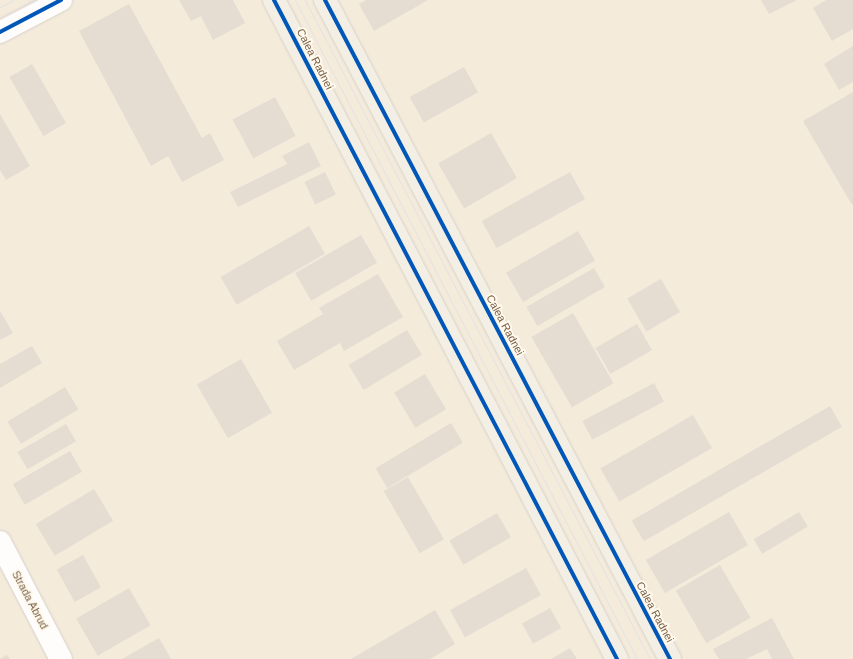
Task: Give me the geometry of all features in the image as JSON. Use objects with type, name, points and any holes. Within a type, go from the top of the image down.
[{"type":"main road","name":"Calea Radnei","points":[[274,0],[617,659]]},
{"type":"main road","name":"Calea Radnei","points":[[325,0],[670,659]]},
{"type":"street","points":[[0,32],[61,0]]},
{"type":"street","name":"Strada Abrud","points":[[0,542],[61,659]]},
{"type":"shaded area","points":[[0,0],[853,0],[853,659],[0,659]]},
{"type":"building","points":[[179,0],[233,0],[245,23],[213,40],[201,16],[191,21]]},
{"type":"building","points":[[366,0],[428,0],[374,31],[359,4]]},
{"type":"building","points":[[761,0],[797,0],[769,14]]},
{"type":"building","points":[[826,0],[853,0],[853,29],[832,41],[813,8]]},
{"type":"building","points":[[129,4],[202,138],[210,133],[224,160],[182,182],[168,156],[151,166],[79,31]]},
{"type":"building","points":[[853,46],[853,82],[839,90],[824,64]]},
{"type":"building","points":[[32,64],[66,123],[43,136],[9,77]]},
{"type":"building","points":[[464,67],[478,92],[424,122],[410,97]]},
{"type":"building","points":[[853,92],[853,204],[852,205],[803,121]]},
{"type":"building","points":[[275,97],[296,136],[253,158],[233,120]]},
{"type":"building","points":[[0,114],[30,166],[6,180],[0,170]]},
{"type":"building","points":[[491,133],[517,178],[464,209],[438,164]]},
{"type":"building","points":[[309,142],[321,166],[238,207],[230,192],[287,164],[282,156]]},
{"type":"building","points":[[325,172],[336,194],[315,205],[304,182]]},
{"type":"building","points":[[570,172],[585,199],[497,248],[482,221]]},
{"type":"building","points":[[309,226],[325,254],[237,305],[221,277]]},
{"type":"building","points":[[578,231],[595,260],[523,302],[506,272]]},
{"type":"building","points":[[361,235],[377,263],[311,301],[295,273]]},
{"type":"building","points":[[594,268],[605,287],[537,326],[526,307]]},
{"type":"building","points":[[378,274],[403,317],[344,351],[340,343],[294,370],[277,341],[323,314],[319,308]]},
{"type":"building","points":[[661,279],[680,312],[646,331],[627,298]]},
{"type":"building","points":[[0,311],[13,333],[0,340]]},
{"type":"building","points":[[573,313],[614,383],[572,407],[531,337]]},
{"type":"building","points":[[637,324],[652,350],[610,374],[595,348]]},
{"type":"building","points":[[407,330],[422,355],[364,390],[349,365]]},
{"type":"building","points":[[32,346],[42,363],[0,388],[0,364]]},
{"type":"building","points":[[241,359],[272,413],[228,438],[197,384]]},
{"type":"building","points":[[425,374],[446,409],[415,428],[394,393]]},
{"type":"building","points":[[654,383],[664,402],[592,440],[582,421]]},
{"type":"building","points":[[65,387],[78,409],[21,444],[8,422]]},
{"type":"building","points":[[830,406],[842,427],[644,541],[632,520]]},
{"type":"building","points":[[693,415],[712,448],[619,501],[600,468]]},
{"type":"building","points":[[451,423],[463,443],[387,488],[376,468]]},
{"type":"building","points":[[66,424],[76,441],[28,469],[18,452]]},
{"type":"building","points":[[70,451],[82,472],[25,505],[13,484]]},
{"type":"building","points":[[408,477],[444,539],[420,553],[384,491]]},
{"type":"building","points":[[94,489],[113,521],[55,556],[36,524]]},
{"type":"building","points":[[729,512],[748,545],[665,593],[646,560]]},
{"type":"building","points":[[799,512],[808,527],[762,554],[754,539]]},
{"type":"building","points":[[497,513],[511,537],[463,565],[449,540]]},
{"type":"building","points":[[83,555],[101,587],[75,602],[57,570]]},
{"type":"building","points":[[720,565],[750,618],[706,643],[676,590]]},
{"type":"building","points":[[526,568],[541,595],[465,637],[450,610]]},
{"type":"building","points":[[129,588],[150,625],[98,656],[76,618]]},
{"type":"building","points":[[550,608],[561,628],[533,644],[522,624]]},
{"type":"building","points":[[435,610],[455,644],[430,659],[351,659]]},
{"type":"building","points":[[772,618],[794,659],[772,659],[767,649],[746,659],[719,659],[713,649]]},
{"type":"building","points":[[159,638],[171,659],[122,659]]},
{"type":"building","points":[[570,648],[577,659],[551,659]]},
{"type":"building","points":[[7,655],[10,659],[0,659]]},
{"type":"tram line","points":[[0,7],[13,0]]},
{"type":"tram line","points":[[0,19],[37,0]]},
{"type":"tram line","points":[[295,0],[637,659]]},
{"type":"tram line","points":[[305,0],[650,659]]},
{"type":"cycle path","points":[[0,32],[61,0]]},
{"type":"cycle path","points":[[274,0],[617,659]]},
{"type":"cycle path","points":[[325,0],[670,659]]}]
